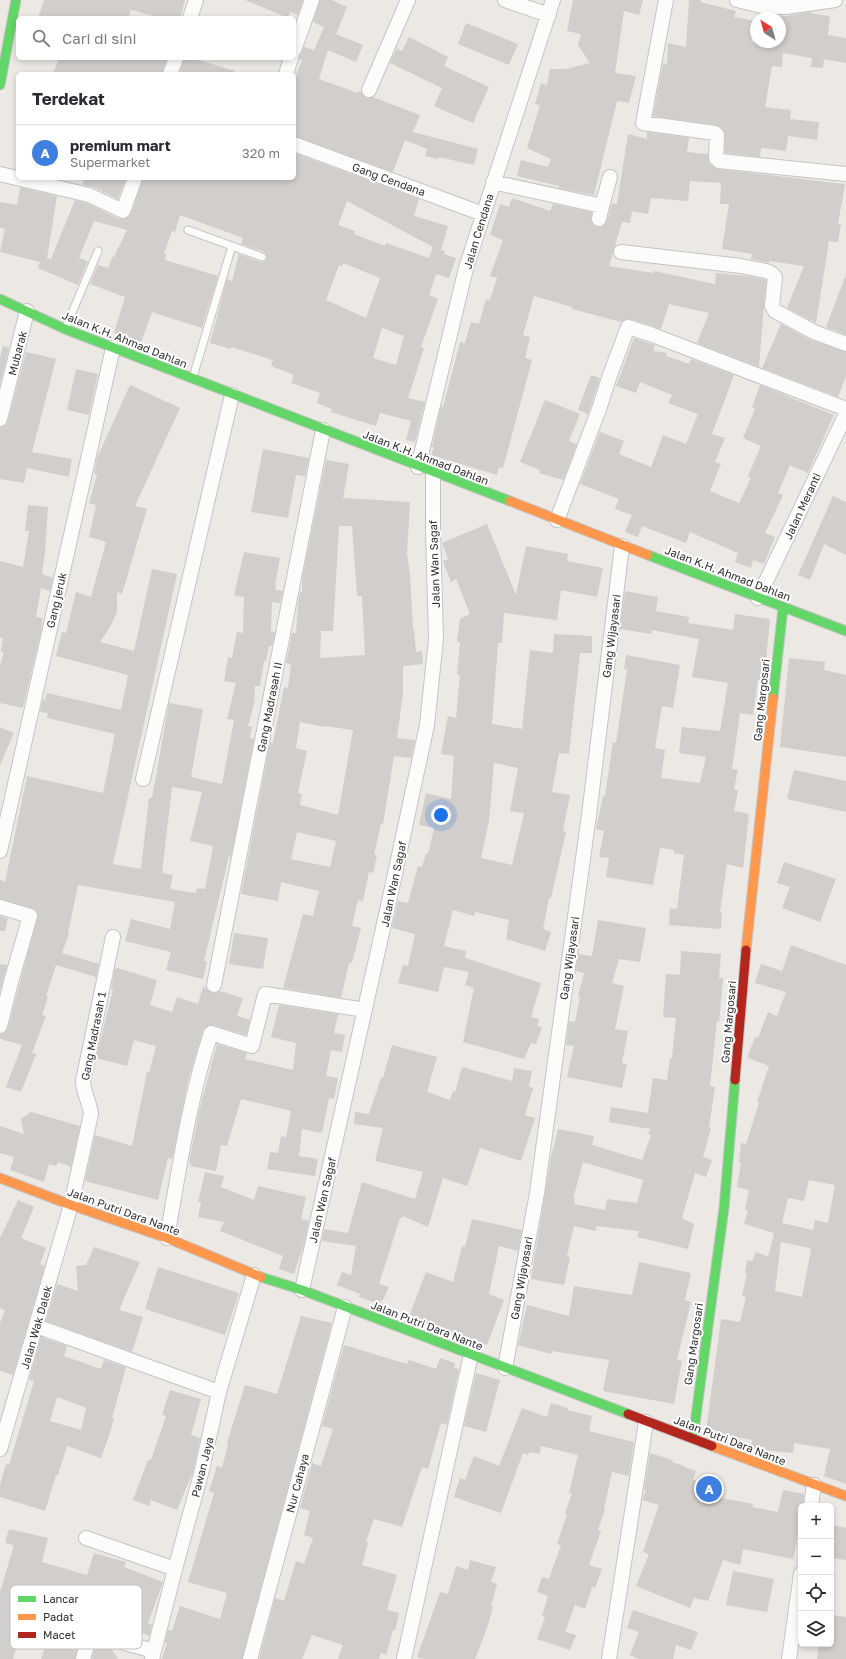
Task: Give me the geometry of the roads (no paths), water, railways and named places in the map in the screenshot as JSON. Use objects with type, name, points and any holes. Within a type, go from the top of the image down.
[{"type":"street","points":[[0,85],[2,62],[15,0]]},
{"type":"street","points":[[191,16],[196,0]]},
{"type":"street","points":[[296,44],[312,0]]},
{"type":"street","points":[[369,90],[408,0]]},
{"type":"street","points":[[505,0],[549,15]]},
{"type":"street","name":"Jalan Cendana","points":[[418,467],[466,268],[553,0]]},
{"type":"street","points":[[666,0],[643,123],[712,132],[717,136],[716,158],[719,161],[846,174]]},
{"type":"street","points":[[737,0],[766,7],[786,7],[794,3],[835,0]]},
{"type":"street","points":[[171,72],[175,60]]},
{"type":"street","points":[[287,72],[290,60]]},
{"type":"street","name":"Gang Cendana","points":[[296,145],[483,214]]},
{"type":"street","points":[[0,174],[16,178]]},
{"type":"street","points":[[493,182],[600,213],[610,177]]},
{"type":"street","points":[[25,180],[89,195],[123,211],[134,180]]},
{"type":"street","points":[[621,252],[741,266],[771,273],[775,277],[772,306],[775,311],[814,332],[846,344]]},
{"type":"street","name":"Jalan K.H. Ahmad Dahlan","points":[[0,299],[65,329],[192,380],[622,546],[696,572],[782,608],[846,631]]},
{"type":"street","name":"Mubarak","points":[[0,419],[27,311]]},
{"type":"street","points":[[557,520],[628,327],[846,409]]},
{"type":"street","name":"Gang jeruk","points":[[0,851],[113,348]]},
{"type":"street","points":[[143,779],[232,395]]},
{"type":"street","name":"Jalan Meranti","points":[[758,598],[846,414]]},
{"type":"street","name":"Gang Madrasah II","points":[[214,985],[323,430]]},
{"type":"street","name":"Jalan Wan Sagaf","points":[[302,1290],[427,725],[436,639],[433,473]]},
{"type":"street","name":"Gang Wijayasari","points":[[505,1368],[536,1193],[589,815],[622,546]]},
{"type":"street","name":"Gang Margosari","points":[[693,1438],[724,1208],[743,980],[782,608]]},
{"type":"street","points":[[0,907],[30,916],[0,1026]]},
{"type":"street","name":"Gang Madrasah 1","points":[[71,1205],[91,1114],[83,1090],[83,1081],[113,937]]},
{"type":"street","points":[[167,1238],[190,1112],[204,1054],[212,1033],[252,1046],[265,994],[365,1010]]},
{"type":"street","name":"Jalan Putri Dara Nante","points":[[0,1178],[71,1205],[167,1238],[254,1275],[302,1290],[646,1422],[693,1438],[846,1496]]},
{"type":"street","name":"Jalan Wak Dalek","points":[[0,1449],[71,1205]]},
{"type":"street","name":"Pawan Jaya","points":[[153,1655],[174,1569],[202,1474],[219,1392],[254,1275]]},
{"type":"street","name":"Nur Cahaya","points":[[250,1659],[345,1307]]},
{"type":"street","points":[[36,1326],[219,1392]]},
{"type":"street","points":[[404,1659],[471,1355]]},
{"type":"street","points":[[609,1659],[646,1422]]},
{"type":"street","points":[[811,1503],[814,1485]]},
{"type":"street","points":[[86,1538],[174,1569]]},
{"type":"street","points":[[788,1659],[801,1575]]},
{"type":"street","points":[[83,1659],[87,1649]]},
{"type":"street","points":[[136,1649],[153,1655]]},
{"type":"lane","points":[[188,230],[262,257]]},
{"type":"lane","points":[[192,380],[232,246]]},
{"type":"lane","points":[[65,329],[98,251]]},
{"type":"place","name":"premium mart","points":[[709,1489]]}]
